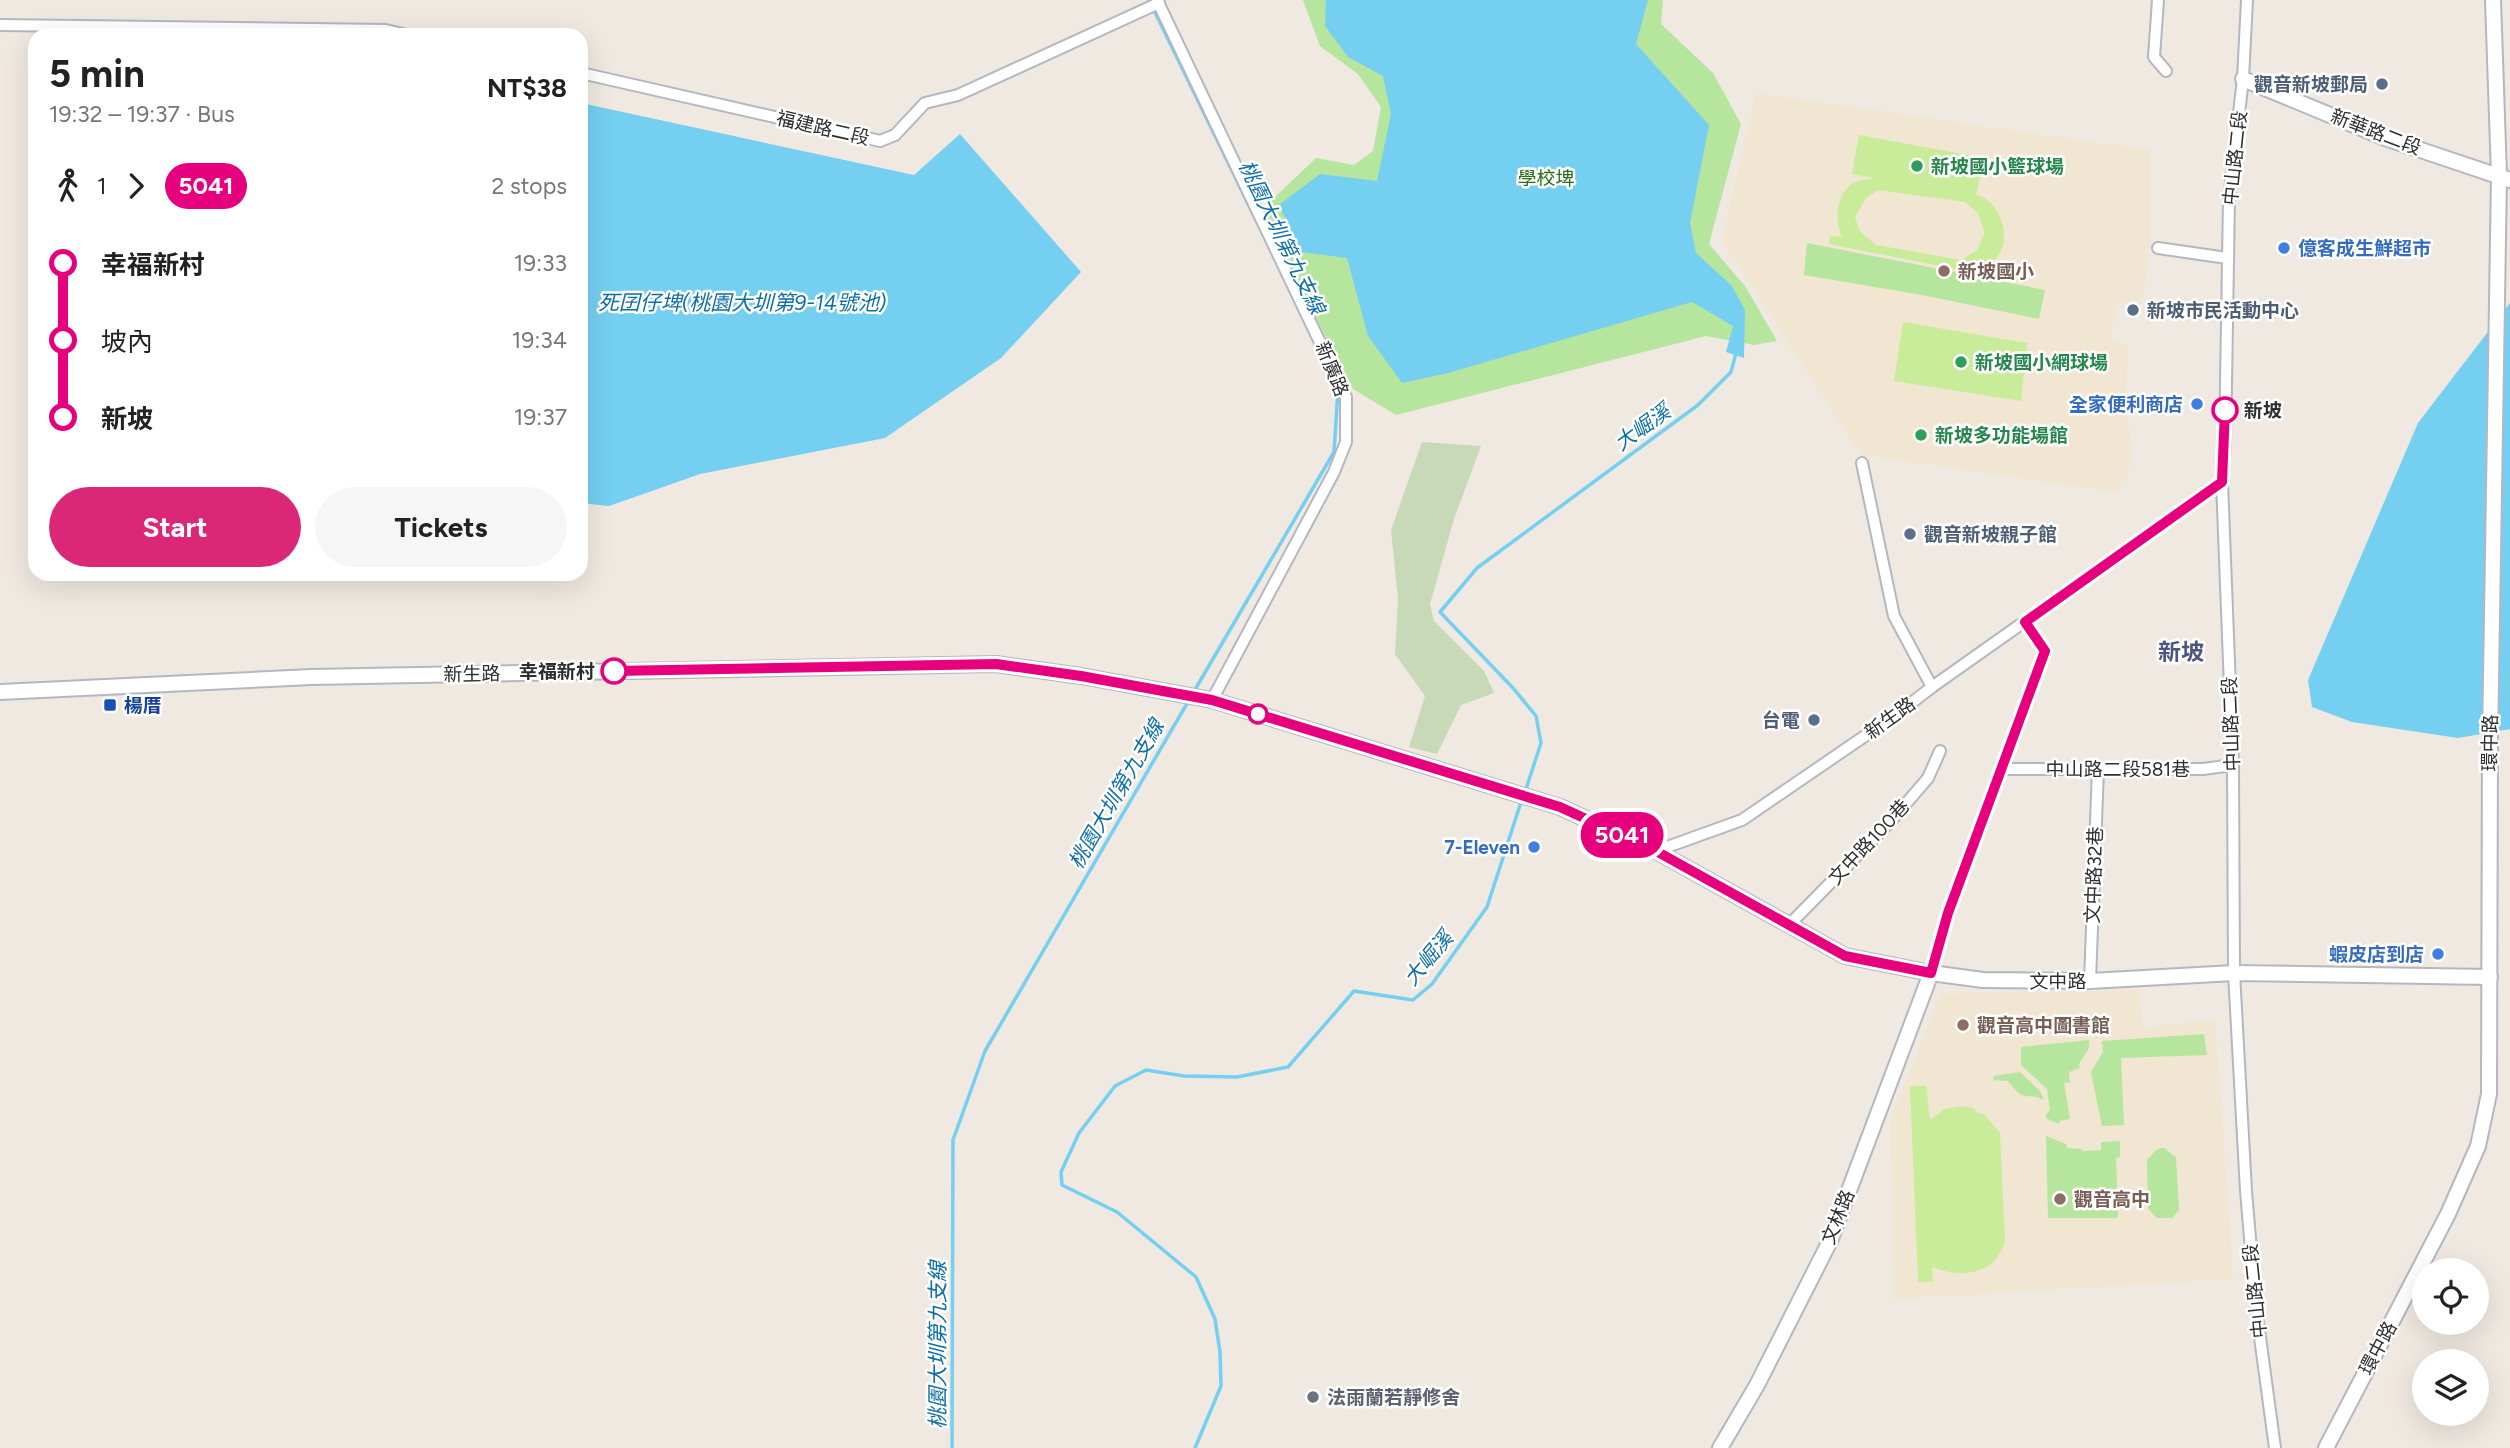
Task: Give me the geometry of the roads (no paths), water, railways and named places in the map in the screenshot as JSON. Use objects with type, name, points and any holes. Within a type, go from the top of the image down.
[{"type":"street","points":[[2158,0],[2154,57],[2166,71]]},
{"type":"street","name":"中山路二段","points":[[2246,0],[2243,79],[2229,199],[2222,482],[2233,765],[2234,973],[2248,1217],[2256,1308],[2275,1448]]},
{"type":"street","name":"環中路","points":[[2326,1448],[2448,1214],[2477,1146],[2488,1094],[2490,742],[2498,291],[2505,178],[2493,0]]},
{"type":"street","name":"福建路二段","points":[[588,75],[880,141],[895,135],[925,103],[969,91],[1158,1]]},
{"type":"street","name":"新廣路","points":[[1158,1],[1346,397],[1346,442],[1334,472],[1212,700]]},
{"type":"street","points":[[0,25],[232,28]]},
{"type":"street","name":"新華路二段","points":[[2243,79],[2385,138],[2505,178]]},
{"type":"street","points":[[2158,248],[2227,258]]},
{"type":"street","points":[[1861,463],[1894,616],[1932,687]]},
{"type":"street","name":"新生路","points":[[0,692],[312,677],[996,664],[1081,676],[1212,700],[1560,807],[1656,851],[1742,820],[1898,715],[1932,687],[2222,482]]},
{"type":"street","points":[[1931,973],[1948,913],[2045,651],[2025,622]]},
{"type":"street","name":"文中路100巷","points":[[1789,925],[1891,821],[1928,778],[1940,751]]},
{"type":"street","name":"中山路二段581巷","points":[[2002,769],[2203,769],[2233,765]]},
{"type":"street","name":"文中路32巷","points":[[2090,981],[2098,769]]},
{"type":"street","name":"文中路","points":[[1656,851],[1845,956],[1931,973],[1983,980],[2090,981],[2234,973],[2490,977]]},
{"type":"street","name":"文林路","points":[[1720,1448],[1757,1385],[1830,1241],[1931,973]]},
{"type":"water","name":"學校埤","points":[[1326,0],[1648,0],[1636,44],[1709,125],[1690,223],[1696,253],[1732,286],[1745,310],[1744,358],[1726,352],[1733,326],[1692,302],[1448,373],[1402,383],[1368,336],[1347,258],[1301,252],[1279,205],[1320,174],[1377,181],[1391,114],[1383,76],[1348,57],[1325,26]]},
{"type":"water","name":"死囝仔埤(桃園大圳第9-14號池)","points":[[588,105],[914,175],[960,134],[1081,272],[1001,358],[885,438],[700,474],[609,506],[588,504]]},
{"type":"water","points":[[2510,303],[2510,729],[2458,738],[2352,722],[2312,707],[2308,680],[2418,423]]},
{"type":"waterway","name":"桃園大圳第九支線","points":[[1149,0],[1257,222]]},
{"type":"waterway","name":"大崛溪","points":[[1525,792],[1541,743],[1536,716],[1440,612],[1477,568],[1698,405],[1731,372],[1736,353]]},
{"type":"waterway","name":"桃園大圳第九支線","points":[[1193,693],[1334,452],[1338,389]]},
{"type":"waterway","name":"桃園大圳第九支線","points":[[952,1448],[953,1140],[985,1051],[1189,700]]},
{"type":"waterway","name":"大崛溪","points":[[1195,1448],[1221,1386],[1215,1319],[1196,1277],[1117,1212],[1062,1185],[1061,1172],[1079,1133],[1115,1086],[1146,1070],[1184,1076],[1237,1077],[1288,1067],[1354,991],[1413,1000],[1432,984],[1487,907],[1522,799]]},
{"type":"place","name":"觀音新坡郵局","points":[[2382,84]]},
{"type":"place","name":"新坡國小籃球場","points":[[1917,166]]},
{"type":"place","name":"億客成生鮮超市","points":[[2284,248]]},
{"type":"place","name":"新坡國小","points":[[1944,271]]},
{"type":"place","name":"新坡市民活動中心","points":[[2133,310]]},
{"type":"place","name":"新坡國小網球場","points":[[1961,362]]},
{"type":"place","name":"全家便利商店","points":[[2197,404]]},
{"type":"place","name":"新坡","points":[[2225,410]]},
{"type":"place","name":"新坡多功能場館","points":[[1921,435]]},
{"type":"place","name":"觀音新坡親子館","points":[[1910,534]]},
{"type":"place","name":"幸福新村","points":[[614,671]]},
{"type":"place","name":"楊厝","points":[[110,705]]},
{"type":"place","name":"台電","points":[[1814,720]]},
{"type":"place","name":"7-Eleven","points":[[1534,847]]},
{"type":"place","name":"蝦皮店到店","points":[[2438,954]]},
{"type":"place","name":"觀音高中圖書館","points":[[1963,1025]]},
{"type":"place","name":"觀音高中","points":[[2060,1199]]},
{"type":"place","name":"法雨蘭若靜修舍","points":[[1313,1397]]},
{"type":"district","name":"新坡","points":[[2181,652]]}]
